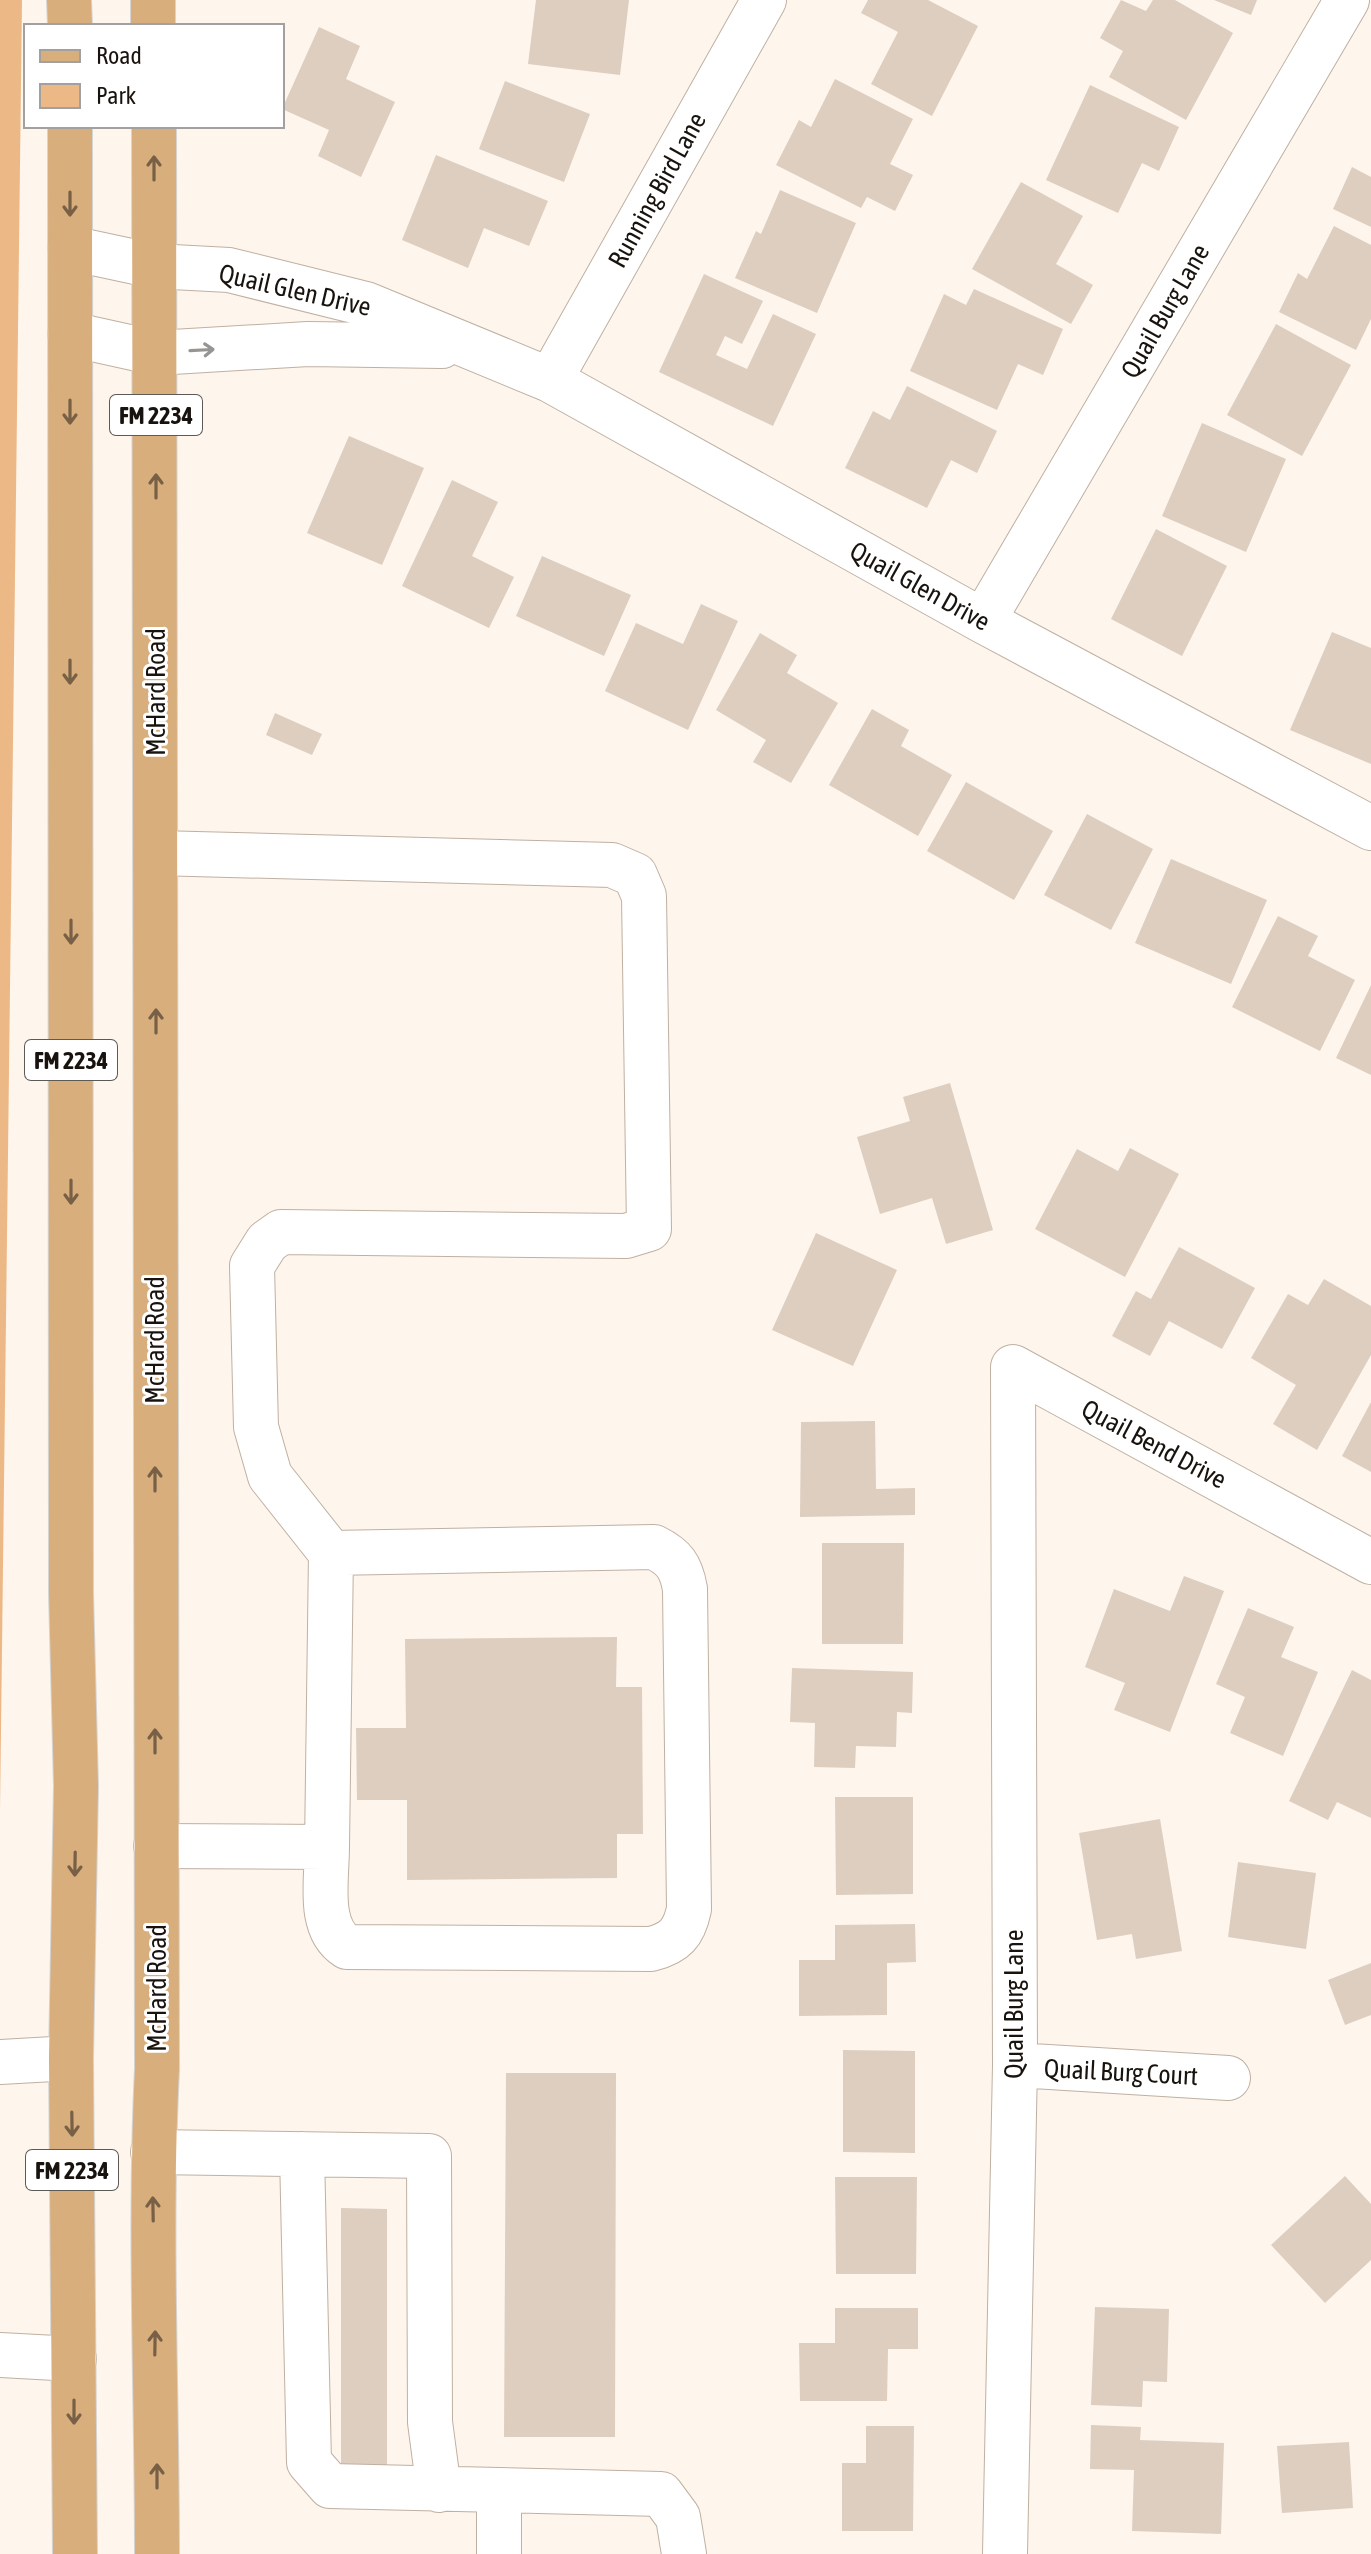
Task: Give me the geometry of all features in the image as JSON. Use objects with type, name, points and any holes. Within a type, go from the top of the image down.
[{"type":"main road","points":[[69,0],[70,24]]},
{"type":"main road","points":[[153,0],[153,24]]},
{"type":"main road","name":"FM 2234","points":[[70,128],[71,1593],[76,1786],[71,2058],[75,2554]]},
{"type":"main road","name":"McHard Road","points":[[154,128],[157,2069],[153,2152],[153,2399],[157,2554]]},
{"type":"street","name":"Running Bird Lane","points":[[550,380],[764,0]]},
{"type":"street","name":"Quail Burg Lane","points":[[983,621],[1347,0]]},
{"type":"street","name":"Quail Glen Drive","points":[[70,248],[154,266],[229,270],[366,304],[550,380],[983,621],[1371,828]]},
{"type":"street","name":"Quail Glen Drive","points":[[70,334],[156,353],[308,344],[468,346]]},
{"type":"street","points":[[156,853],[612,865],[635,875],[644,896],[649,1229],[626,1236],[281,1232],[267,1242],[252,1266],[256,1427],[270,1476],[331,1553],[327,1847],[328,1924],[334,1939],[347,1947],[651,1949],[669,1945],[684,1930],[689,1909],[685,1589],[682,1571],[672,1556],[654,1547],[331,1553]]},
{"type":"street","name":"Quail Bend Drive","points":[[1013,1453],[1013,1367],[1371,1562]]},
{"type":"street","name":"Quail Burg Lane","points":[[1005,2554],[1015,2065],[1013,1453]]},
{"type":"street","points":[[156,1846],[327,1847]]},
{"type":"street","points":[[0,2062],[71,2058]]},
{"type":"street","name":"Quail Burg Court","points":[[1015,2065],[1228,2078]]},
{"type":"street","points":[[153,2152],[429,2156],[430,2422],[439,2490]]},
{"type":"street","points":[[302,2154],[309,2462],[330,2486],[661,2494],[678,2517],[684,2554]]},
{"type":"street","points":[[0,2355],[74,2359]]},
{"type":"street","points":[[499,2491],[499,2554]]},
{"type":"green space","points":[[0,0],[22,0],[0,1812]]},
{"type":"building","points":[[536,0],[629,0],[620,75],[528,64]]},
{"type":"building","points":[[868,0],[928,0],[978,26],[932,116],[871,84],[898,32],[861,13]]},
{"type":"building","points":[[1121,0],[1146,11],[1153,0],[1175,0],[1233,33],[1186,120],[1109,77],[1123,51],[1100,38]]},
{"type":"building","points":[[1214,0],[1257,0],[1251,15]]},
{"type":"building","points":[[319,27],[360,46],[346,79],[395,102],[361,177],[318,156],[329,130],[284,110]]},
{"type":"building","points":[[835,79],[913,119],[890,164],[913,175],[895,211],[867,197],[861,208],[776,165],[799,120],[811,127]]},
{"type":"building","points":[[505,81],[590,114],[564,182],[479,149]]},
{"type":"building","points":[[1090,85],[1179,127],[1159,171],[1142,163],[1118,213],[1046,180]]},
{"type":"building","points":[[436,155],[548,201],[529,246],[484,228],[468,268],[402,240]]},
{"type":"building","points":[[1352,167],[1371,177],[1371,227],[1333,209]]},
{"type":"building","points":[[1021,182],[1083,216],[1056,264],[1093,285],[1071,324],[972,269]]},
{"type":"building","points":[[780,190],[856,223],[817,313],[735,278],[756,231],[761,234]]},
{"type":"building","points":[[1334,226],[1371,245],[1371,319],[1356,350],[1279,312],[1298,273],[1307,279]]},
{"type":"building","points":[[704,274],[763,301],[742,344],[725,336],[716,355],[747,369],[773,314],[816,334],[773,426],[659,372]]},
{"type":"building","points":[[974,289],[1063,329],[1043,375],[1018,364],[997,410],[910,371],[944,294],[966,305]]},
{"type":"building","points":[[1276,324],[1351,365],[1302,456],[1227,415]]},
{"type":"building","points":[[907,386],[997,431],[977,473],[951,460],[927,508],[845,468],[873,411],[890,420]]},
{"type":"building","points":[[1202,423],[1286,459],[1246,552],[1162,516]]},
{"type":"building","points":[[349,436],[424,468],[382,565],[307,533]]},
{"type":"building","points":[[452,480],[498,502],[472,556],[514,577],[489,628],[402,586]]},
{"type":"building","points":[[1156,529],[1227,566],[1182,656],[1111,619]]},
{"type":"building","points":[[542,556],[631,595],[604,656],[516,616]]},
{"type":"building","points":[[701,604],[738,621],[688,730],[605,691],[636,623],[683,644]]},
{"type":"building","points":[[1332,632],[1371,648],[1371,764],[1290,730]]},
{"type":"building","points":[[760,633],[797,655],[787,673],[838,703],[791,783],[753,762],[766,740],[716,710]]},
{"type":"building","points":[[872,709],[909,730],[901,746],[952,775],[918,836],[829,785]]},
{"type":"building","points":[[275,713],[322,734],[312,755],[266,735]]},
{"type":"building","points":[[966,782],[1053,831],[1014,900],[927,851]]},
{"type":"building","points":[[1087,814],[1153,849],[1111,930],[1044,895]]},
{"type":"building","points":[[1171,859],[1267,900],[1231,984],[1135,943]]},
{"type":"building","points":[[1278,916],[1318,936],[1308,956],[1355,980],[1320,1051],[1232,1007]]},
{"type":"building","points":[[1371,985],[1371,1075],[1336,1058]]},
{"type":"building","points":[[950,1083],[993,1230],[946,1244],[932,1198],[880,1214],[857,1137],[910,1121],[903,1097]]},
{"type":"building","points":[[1130,1148],[1179,1174],[1125,1277],[1035,1229],[1077,1149],[1118,1171]]},
{"type":"building","points":[[816,1233],[897,1270],[853,1366],[772,1330]]},
{"type":"building","points":[[1179,1247],[1255,1288],[1222,1349],[1169,1321],[1150,1356],[1112,1336],[1136,1291],[1151,1299]]},
{"type":"building","points":[[1324,1279],[1371,1306],[1371,1355],[1317,1450],[1273,1424],[1296,1385],[1251,1358],[1288,1294],[1308,1305]]},
{"type":"building","points":[[1371,1402],[1371,1472],[1342,1456]]},
{"type":"building","points":[[875,1421],[876,1489],[915,1488],[915,1515],[800,1517],[801,1422]]},
{"type":"building","points":[[822,1543],[904,1543],[903,1644],[822,1644]]},
{"type":"building","points":[[1184,1576],[1224,1591],[1170,1732],[1114,1710],[1125,1683],[1085,1667],[1114,1589],[1170,1611]]},
{"type":"building","points":[[1248,1608],[1294,1627],[1281,1657],[1318,1672],[1283,1756],[1230,1733],[1245,1697],[1216,1684]]},
{"type":"building","points":[[617,1637],[616,1687],[642,1687],[643,1834],[617,1834],[617,1878],[407,1880],[407,1800],[357,1800],[356,1728],[406,1728],[405,1639]]},
{"type":"building","points":[[792,1668],[913,1672],[912,1713],[897,1712],[896,1747],[856,1746],[855,1768],[814,1767],[815,1723],[790,1722]]},
{"type":"building","points":[[1352,1670],[1371,1680],[1371,1818],[1337,1802],[1328,1820],[1289,1801]]},
{"type":"building","points":[[835,1797],[913,1797],[913,1894],[836,1895]]},
{"type":"building","points":[[1160,1819],[1182,1951],[1136,1959],[1132,1934],[1097,1940],[1079,1833]]},
{"type":"building","points":[[1238,1862],[1316,1873],[1306,1949],[1228,1937]]},
{"type":"building","points":[[915,1924],[916,1962],[887,1963],[887,2015],[799,2016],[799,1960],[835,1960],[835,1925]]},
{"type":"building","points":[[1371,1963],[1371,2015],[1345,2025],[1328,1980]]},
{"type":"building","points":[[843,2050],[915,2051],[915,2153],[843,2152]]},
{"type":"building","points":[[506,2073],[616,2073],[615,2437],[504,2437]]},
{"type":"building","points":[[1345,2176],[1371,2204],[1371,2260],[1325,2303],[1271,2245]]},
{"type":"building","points":[[835,2177],[917,2177],[916,2274],[836,2274]]},
{"type":"building","points":[[341,2208],[387,2209],[387,2465],[341,2465]]},
{"type":"building","points":[[1095,2307],[1169,2309],[1167,2382],[1143,2381],[1142,2407],[1091,2405]]},
{"type":"building","points":[[835,2308],[918,2308],[918,2349],[888,2349],[887,2401],[800,2401],[799,2343],[835,2343]]},
{"type":"building","points":[[1091,2425],[1141,2427],[1140,2440],[1224,2443],[1221,2534],[1132,2531],[1134,2470],[1090,2469]]},
{"type":"building","points":[[866,2426],[914,2426],[913,2531],[842,2531],[842,2463],[866,2463]]},
{"type":"building","points":[[1349,2442],[1353,2508],[1282,2513],[1277,2446]]}]
